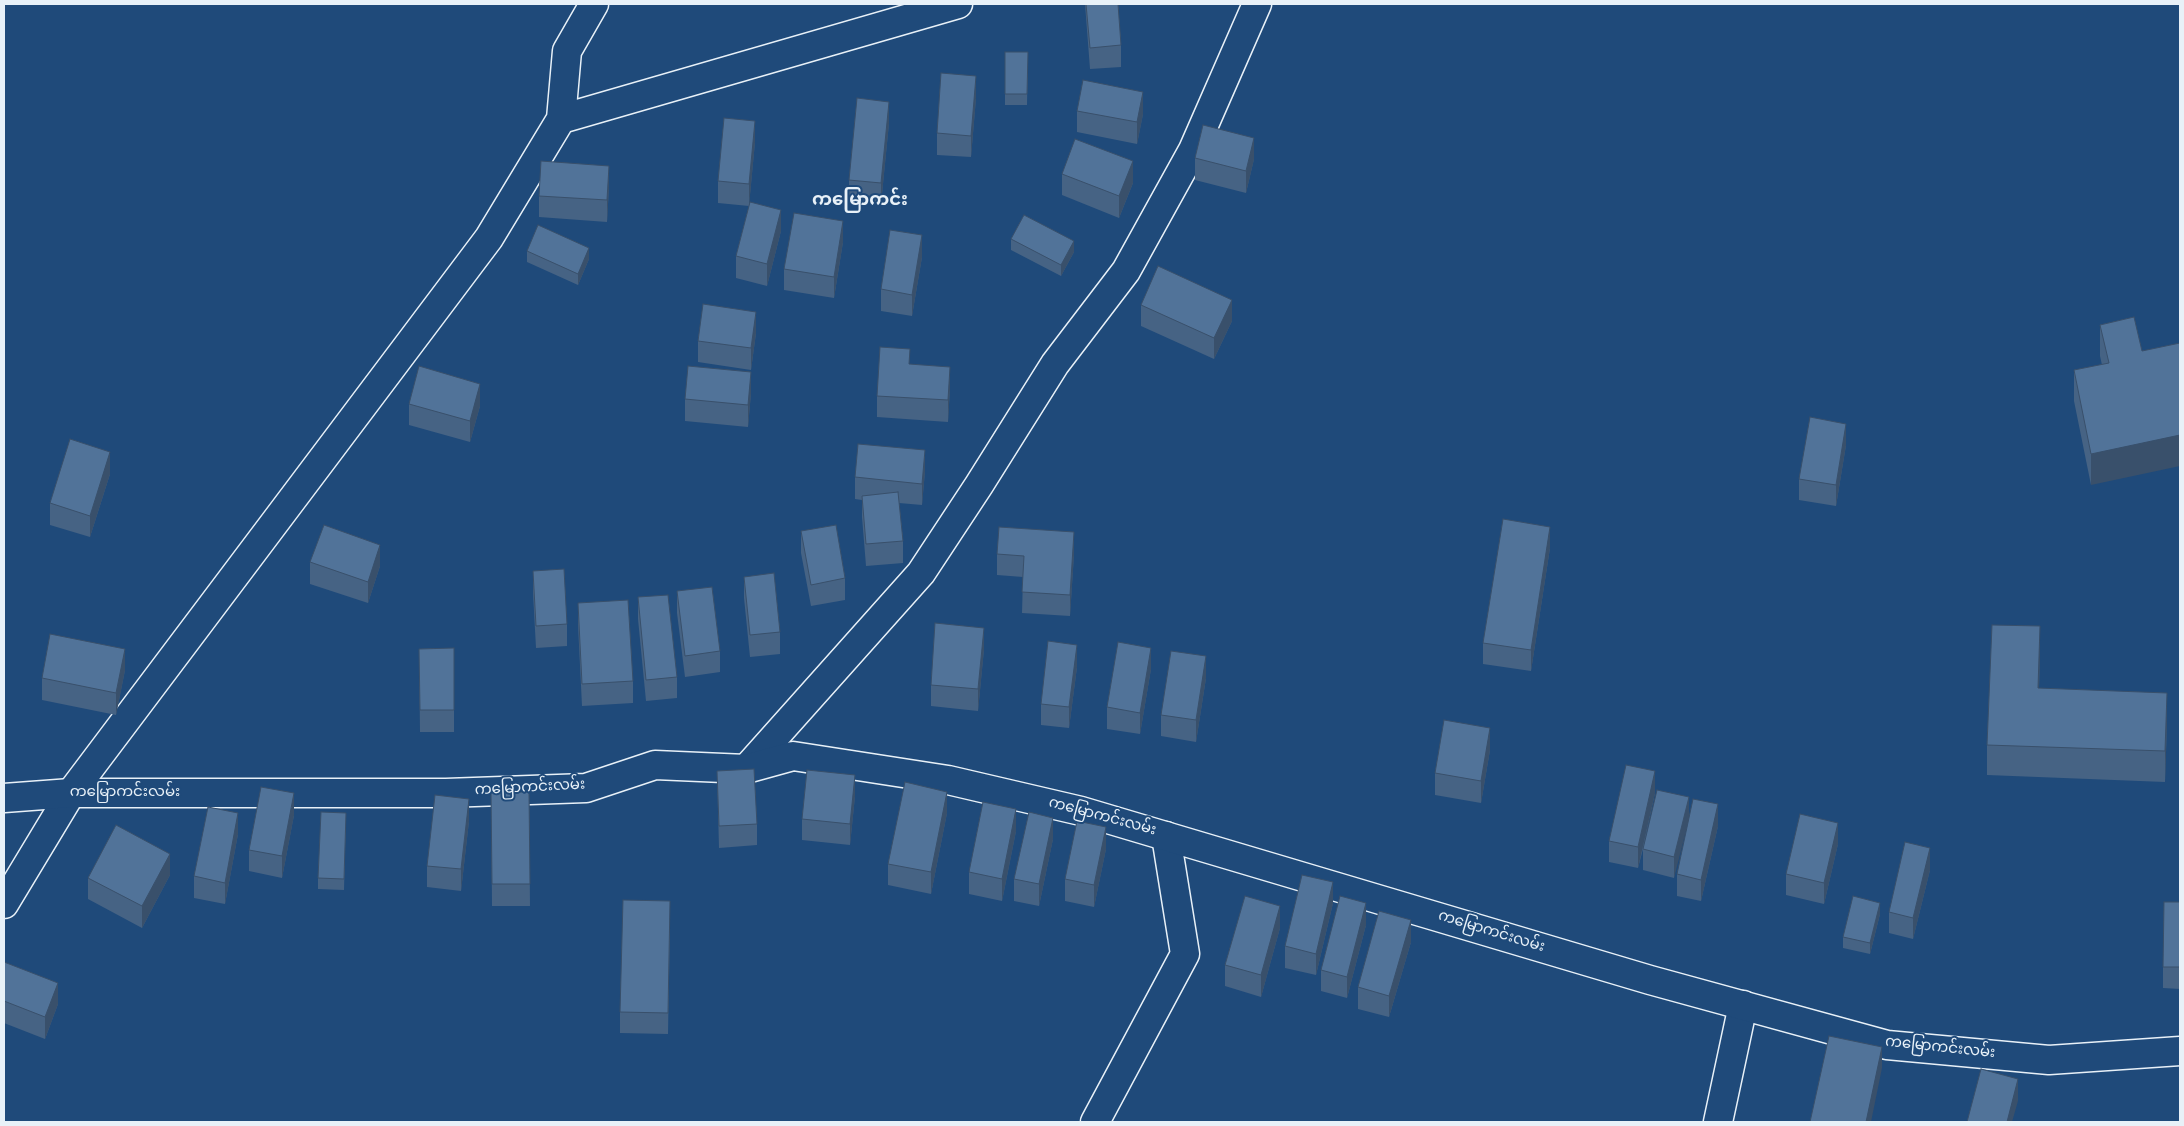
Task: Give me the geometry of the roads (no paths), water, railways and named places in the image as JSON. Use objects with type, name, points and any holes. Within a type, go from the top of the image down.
[{"type":"street","points":[[4,904],[71,793],[489,238],[561,119],[567,51],[594,4]]},
{"type":"street","points":[[561,119],[958,4]]},
{"type":"street","points":[[746,769],[921,573],[1055,364],[1126,271],[1193,150],[1257,4]]},
{"type":"street","name":"ကမြောကင်းလမ်း","points":[[4,798],[71,793],[446,793],[586,788],[655,765],[746,769],[793,756],[929,777],[1081,811],[1650,980],[1887,1046],[2049,1060],[2180,1050]]},
{"type":"street","points":[[1095,1122],[1185,954],[1166,836]]},
{"type":"street","points":[[1718,1122],[1743,1005]]},
{"type":"district","name":"ကမြောကင်း","points":[[860,202]]}]
